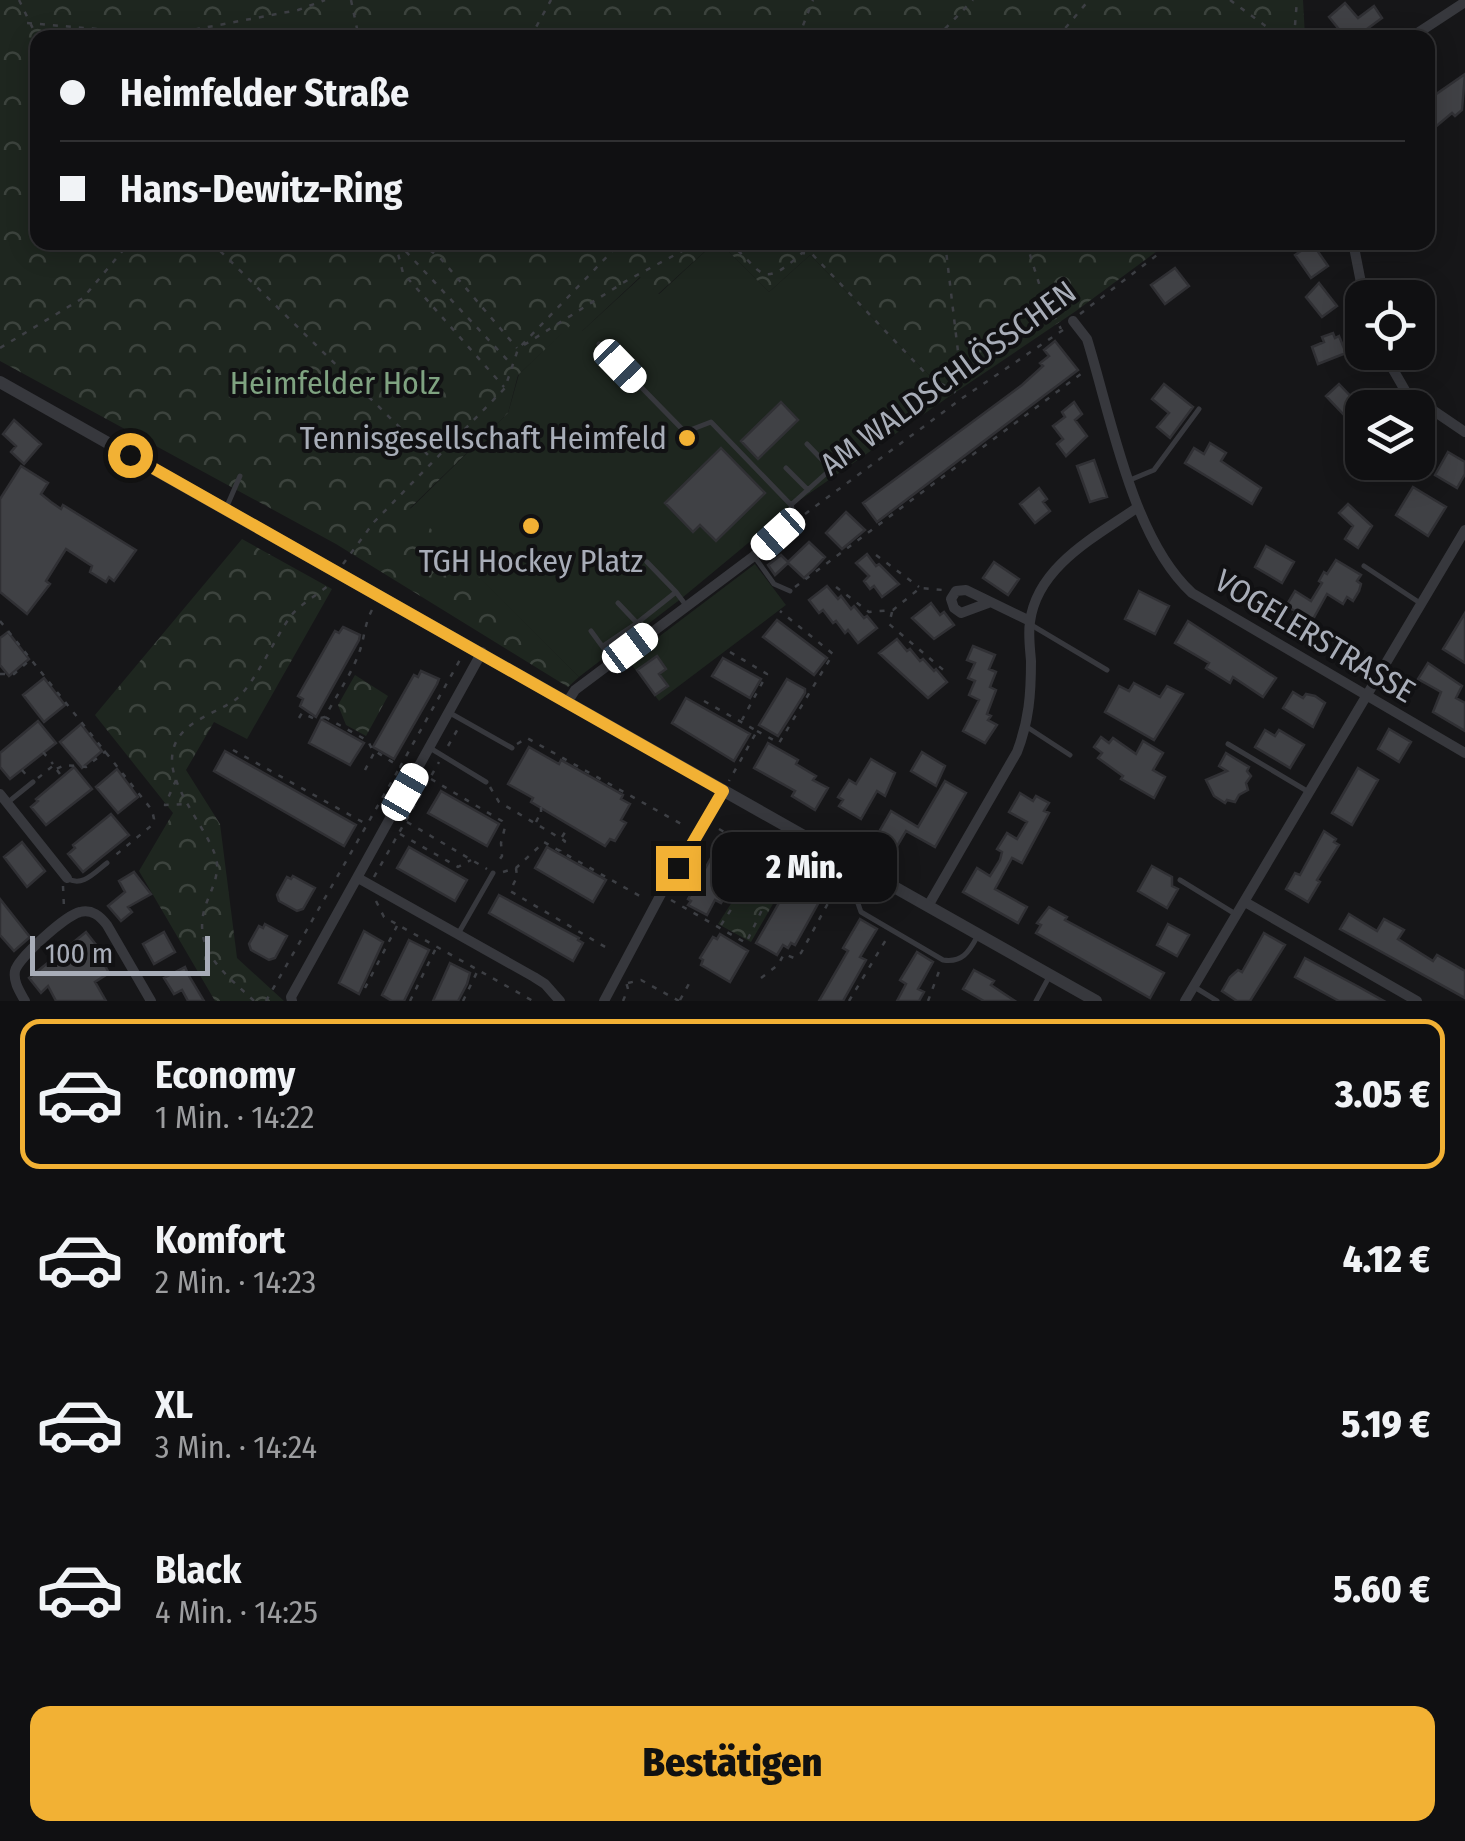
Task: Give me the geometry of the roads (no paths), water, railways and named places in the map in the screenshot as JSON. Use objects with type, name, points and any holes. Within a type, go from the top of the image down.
[{"type":"street","points":[[1422,30],[1465,2]]},
{"type":"street","points":[[1355,250],[1360,280]]},
{"type":"street","name":"VOGELERSTRASSE","points":[[1073,321],[1086,339],[1138,507],[1176,577],[1192,593],[1465,753]]},
{"type":"street","points":[[1393,370],[1406,392],[1465,432]]},
{"type":"street","points":[[0,382],[1096,1001]]},
{"type":"street","points":[[928,906],[1017,752],[1027,727],[1032,696],[1030,623],[1040,589],[1066,558],[1138,507]]},
{"type":"street","points":[[568,702],[575,690],[754,556],[792,510]]},
{"type":"street","points":[[1185,1001],[1465,530]]},
{"type":"street","points":[[988,604],[957,612],[951,599],[956,591],[966,590],[1030,623]]},
{"type":"street","points":[[292,1001],[290,997],[482,652]]},
{"type":"street","points":[[604,1001],[661,894],[723,791]]},
{"type":"street","points":[[4,798],[67,878]]},
{"type":"street","points":[[358,878],[546,984],[560,1001]]},
{"type":"street","points":[[1245,902],[1418,1001]]},
{"type":"street","points":[[25,1001],[16,983],[16,967],[68,919],[87,912],[102,919],[151,1001]]},
{"type":"lane","points":[[599,344],[685,432],[711,422],[792,510],[831,469],[807,444]]},
{"type":"lane","points":[[1130,480],[1154,470],[1199,409]]},
{"type":"lane","points":[[786,468],[808,490]]},
{"type":"lane","points":[[225,509],[240,476]]},
{"type":"lane","points":[[754,556],[774,584],[790,591]]},
{"type":"lane","points":[[647,562],[687,606]]},
{"type":"lane","points":[[1364,566],[1421,604]]},
{"type":"lane","points":[[603,646],[676,592]]},
{"type":"lane","points":[[618,603],[647,636]]},
{"type":"lane","points":[[1030,623],[1107,670]]},
{"type":"lane","points":[[591,631],[614,661]]},
{"type":"lane","points":[[450,713],[512,748]]},
{"type":"lane","points":[[1027,727],[1070,754]]},
{"type":"lane","points":[[1228,744],[1310,792]]},
{"type":"lane","points":[[430,748],[486,782]]},
{"type":"lane","points":[[4,798],[34,782]]},
{"type":"lane","points":[[67,878],[82,882],[107,862]]},
{"type":"lane","points":[[866,871],[855,895],[858,908],[943,960],[966,955],[978,934]]},
{"type":"lane","points":[[458,934],[492,872]]},
{"type":"lane","points":[[1180,880],[1237,915]]},
{"type":"lane","points":[[1036,1001],[1050,975]]},
{"type":"lane","points":[[1194,986],[1217,1001]]},
{"type":"place","name":"Tennisgesellschaft Heimfeld","points":[[687,438]]},
{"type":"place","name":"TGH Hockey Platz","points":[[531,526]]},
{"type":"park label","name":"Heimfelder Holz","points":[[335,383]]}]
